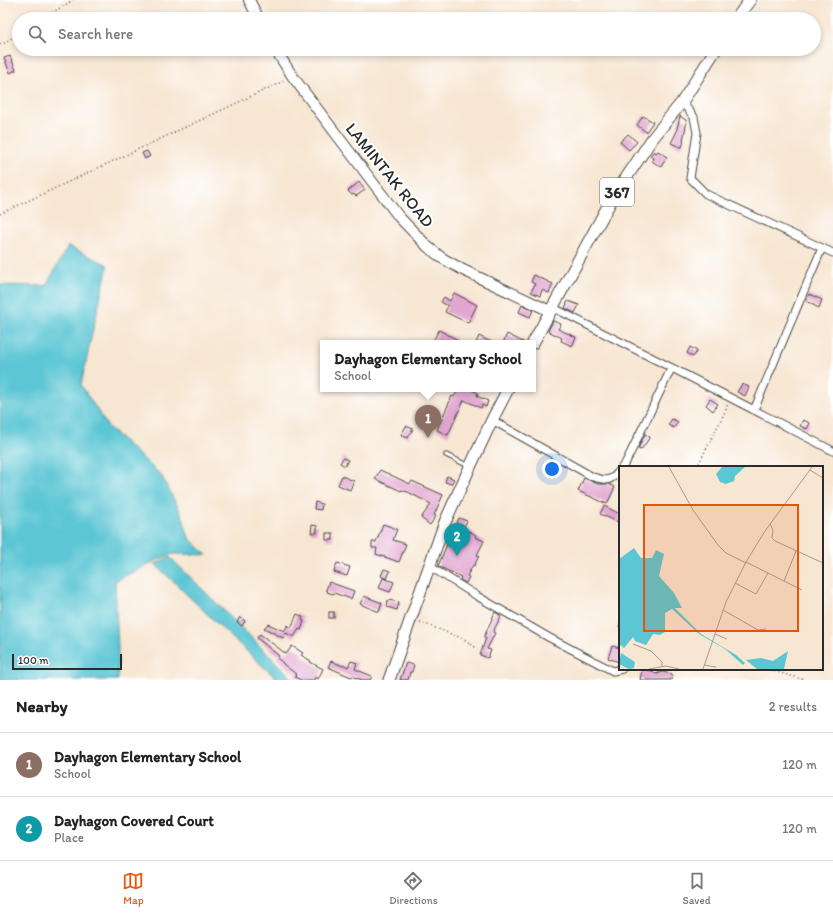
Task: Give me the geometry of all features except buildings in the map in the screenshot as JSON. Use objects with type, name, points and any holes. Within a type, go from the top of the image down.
[{"type":"main road","points":[[249,0],[255,12]]},
{"type":"main road","points":[[741,12],[750,0]]},
{"type":"main road","name":"LAMINTAK ROAD","points":[[280,56],[399,217],[428,247],[442,258],[463,270],[551,309]]},
{"type":"main road","name":"367","points":[[535,340],[612,198],[652,139],[682,102],[712,56]]},
{"type":"main road","points":[[389,680],[445,522],[470,466],[506,392]]},
{"type":"street","points":[[682,102],[694,117],[697,134],[690,178],[706,194],[833,253]]},
{"type":"street","points":[[754,410],[822,248]]},
{"type":"street","points":[[551,309],[727,396],[833,451]]},
{"type":"street","points":[[623,466],[671,369]]},
{"type":"street","points":[[492,420],[593,477],[606,480],[615,478],[619,472]]},
{"type":"street","points":[[429,566],[548,637],[613,671],[619,670]]},
{"type":"lane","points":[[446,455],[470,466]]},
{"type":"path","points":[[53,12],[73,0]]},
{"type":"path","points":[[0,44],[12,38]]},
{"type":"path","points":[[0,214],[293,76]]},
{"type":"path","points":[[698,466],[727,408],[727,396]]},
{"type":"path","points":[[411,617],[422,623],[464,639],[478,649]]},
{"type":"path","points":[[770,670],[805,680]]},
{"type":"water","points":[[68,246],[108,265],[81,385],[108,427],[161,475],[182,515],[189,538],[207,555],[173,554],[157,560],[115,581],[118,680],[0,680],[0,285],[46,286]]},
{"type":"water","points":[[170,557],[294,680],[278,680],[155,564]]},
{"type":"place","name":"Dayhagon Elementary School","points":[[428,438]]},
{"type":"place","name":"Dayhagon Covered Court","points":[[457,556]]}]
